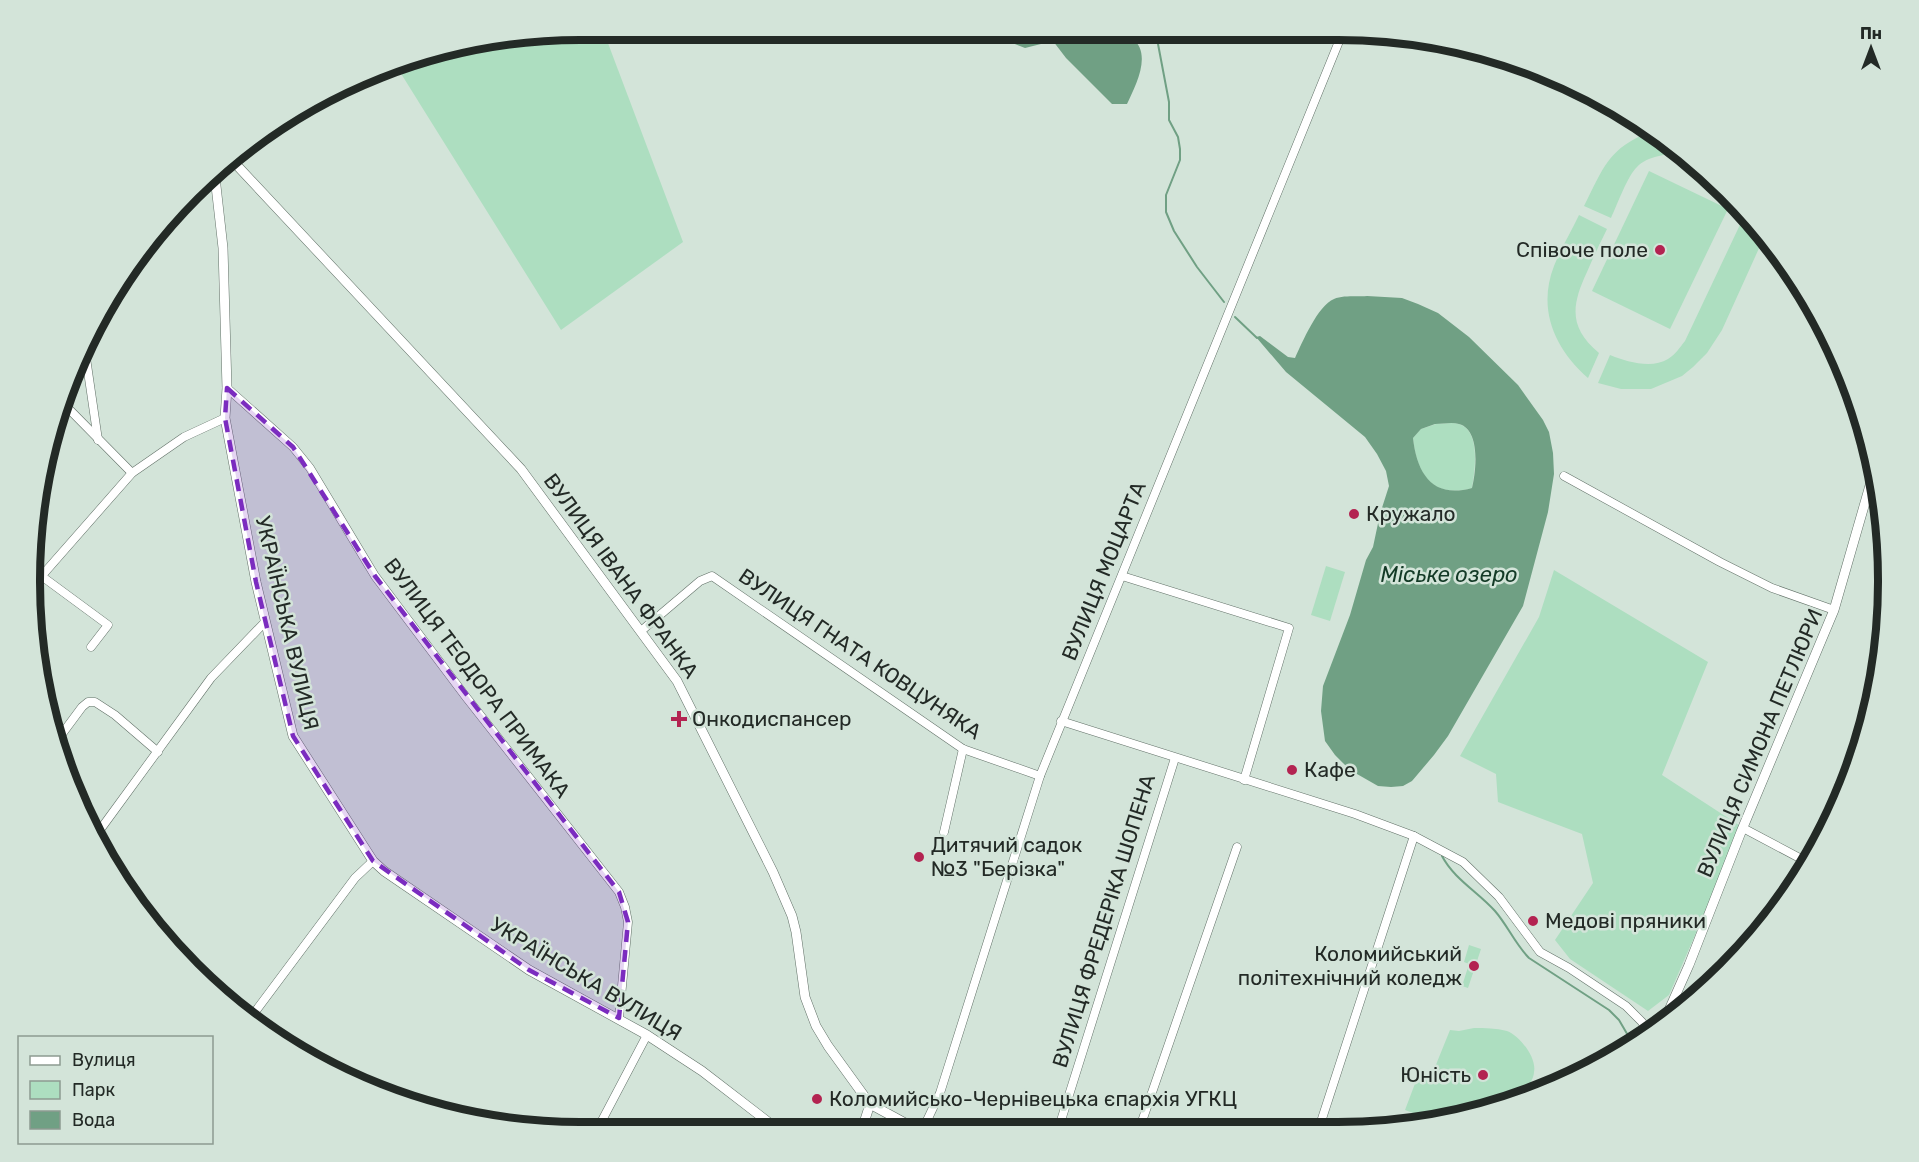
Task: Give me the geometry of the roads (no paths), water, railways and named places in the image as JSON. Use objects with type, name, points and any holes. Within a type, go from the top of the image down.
[{"type":"street","name":"ВУЛИЦЯ МОЦАРТА","points":[[926,1122],[940,1093],[1040,776],[1340,40]]},
{"type":"street","name":"ВУЛИЦЯ ІВАНА ФРАНКА","points":[[237,165],[521,469],[681,687],[773,872],[795,925],[805,997],[811,1016],[828,1046],[870,1104],[903,1122]]},
{"type":"street","name":"УКРАЇНСЬКА ВУЛИЦЯ","points":[[215,184],[223,248],[227,388],[225,418],[255,582],[293,736],[373,861],[384,871],[529,970],[647,1035],[702,1071],[768,1122]]},
{"type":"street","points":[[88,361],[99,440]]},
{"type":"street","name":"ВУЛИЦЯ ТЕОДОРА ПРИМАКА","points":[[227,388],[293,447],[309,468],[375,576],[466,697],[619,892],[628,922],[619,1018]]},
{"type":"street","points":[[69,409],[132,473]]},
{"type":"street","points":[[40,577],[132,473],[184,437],[225,418]]},
{"type":"street","points":[[1564,476],[1772,588],[1834,610]]},
{"type":"street","name":"ВУЛИЦЯ СИМОНА ПЕТЛЮРИ","points":[[1670,1007],[1834,610],[1870,486]]},
{"type":"street","name":"ВУЛИЦЯ ГНАТА КОВЦУНЯКА","points":[[641,631],[700,582],[712,576],[963,749],[1040,776]]},
{"type":"street","points":[[1122,576],[1289,628],[1244,780]]},
{"type":"street","points":[[40,577],[108,625],[91,647]]},
{"type":"street","points":[[101,829],[211,678],[265,622]]},
{"type":"street","points":[[63,733],[82,706],[88,702],[95,702],[115,715],[158,752]]},
{"type":"street","points":[[1061,722],[1297,795],[1414,836],[1454,855],[1473,870],[1499,897],[1540,952],[1569,968],[1626,1006],[1644,1026]]},
{"type":"street","points":[[944,832],[963,749]]},
{"type":"street","name":"ВУЛИЦЯ ФРЕДЕРІКА ШОПЕНА","points":[[1061,1122],[1175,758]]},
{"type":"street","points":[[1743,828],[1801,858]]},
{"type":"street","points":[[1321,1122],[1414,836]]},
{"type":"street","points":[[1142,1122],[1237,847]]},
{"type":"street","points":[[255,1012],[355,879],[373,861]]},
{"type":"street","points":[[601,1122],[647,1035]]},
{"type":"street","points":[[864,1122],[870,1104]]},
{"type":"water","points":[[1005,40],[1134,40],[1138,45],[1142,61],[1127,104],[1112,104],[1066,58],[1053,41],[1025,48]]},
{"type":"water","name":"Міське озеро","points":[[1342,297],[1402,298],[1418,304],[1438,313],[1469,337],[1518,385],[1543,420],[1549,432],[1553,453],[1554,474],[1548,512],[1523,606],[1448,736],[1412,781],[1403,786],[1391,787],[1378,786],[1350,770],[1335,755],[1325,741],[1321,711],[1323,686],[1350,615],[1366,560],[1373,547],[1389,486],[1386,471],[1365,437],[1286,372],[1256,337],[1260,336],[1288,357],[1295,358],[1311,325],[1328,303]],"holes":[[[1435,424],[1459,424],[1471,434],[1475,452],[1472,488],[1447,490],[1437,487],[1423,473],[1418,463],[1413,438],[1421,429]]]},
{"type":"waterway","points":[[1156,40],[1169,102],[1169,120],[1178,137],[1180,149],[1180,160],[1166,195],[1166,212],[1174,231],[1197,267],[1224,302]]},
{"type":"waterway","points":[[1235,317],[1257,338]]},
{"type":"waterway","points":[[1442,856],[1460,878],[1495,911],[1529,958],[1609,1010],[1619,1020],[1628,1036]]},
{"type":"place","name":"Співоче поле","points":[[1660,250]]},
{"type":"place","name":"Кружало","points":[[1354,514]]},
{"type":"place","name":"Онкодиспансер","points":[[679,719]]},
{"type":"place","name":"Кафе","points":[[1292,770]]},
{"type":"place","name":"Дитячий садок №3 \"Берізка\"","points":[[919,857]]},
{"type":"place","name":"Медові пряники","points":[[1533,921]]},
{"type":"place","name":"Коломийський політехнічний коледж","points":[[1474,966]]},
{"type":"place","name":"Юність","points":[[1483,1075]]},
{"type":"place","name":"Коломийсько-Чернівецька єпархія УГКЦ","points":[[817,1099]]}]
